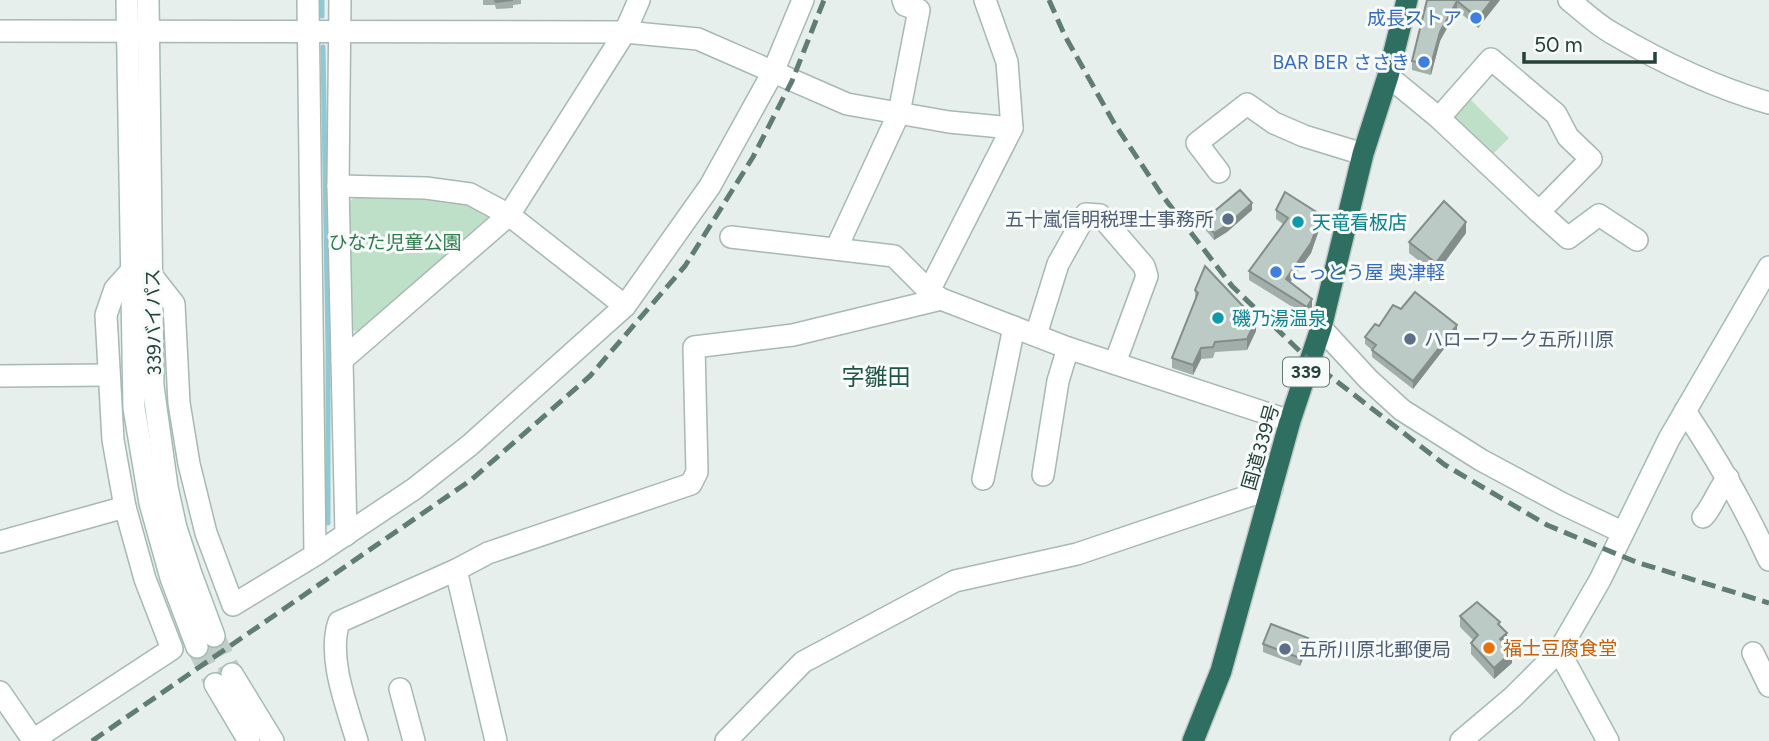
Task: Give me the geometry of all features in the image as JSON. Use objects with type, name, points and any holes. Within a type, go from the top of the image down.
[{"type":"highway","name":"国道339号","points":[[1193,741],[1221,671],[1290,421],[1321,328],[1363,154],[1388,76],[1407,0]]},
{"type":"street","points":[[127,0],[138,31],[142,273],[134,408],[144,480],[171,578],[206,641]]},
{"type":"street","points":[[138,31],[148,0]]},
{"type":"street","points":[[308,0],[315,555]]},
{"type":"street","points":[[340,0],[338,186],[346,535]]},
{"type":"street","points":[[342,360],[509,215],[625,32],[639,0]]},
{"type":"street","points":[[142,273],[174,304],[179,402],[188,464],[206,533],[233,605],[315,555],[414,489],[470,445],[625,306],[710,186],[773,72],[803,0]]},
{"type":"street","points":[[836,249],[899,113],[919,10],[905,5],[902,0]]},
{"type":"street","points":[[357,741],[343,695],[337,658],[335,634],[339,622],[488,553],[691,484],[697,472],[694,347],[793,335],[935,295],[1012,128],[1007,62],[985,0]]},
{"type":"street","points":[[1569,0],[1609,32],[1724,90],[1769,103]]},
{"type":"street","points":[[0,31],[625,32],[698,39],[847,104],[950,122],[1012,128]]},
{"type":"street","points":[[1439,118],[1491,59],[1556,114],[1568,137],[1591,159],[1539,212]]},
{"type":"street","points":[[1388,76],[1439,118],[1568,238],[1599,215],[1637,240]]},
{"type":"street","points":[[1219,172],[1197,143],[1247,104],[1274,123],[1304,136],[1363,154]]},
{"type":"street","points":[[338,186],[426,188],[470,194],[509,215],[625,306]]},
{"type":"street","points":[[1036,335],[1058,264],[1086,214],[1100,215],[1144,266],[1147,276],[1115,363]]},
{"type":"street","points":[[731,237],[894,256],[935,295],[1068,348],[1290,421]]},
{"type":"street","points":[[1461,741],[1513,697],[1559,651],[1600,580],[1685,411],[1769,267]]},
{"type":"street","points":[[0,692],[33,740],[172,649],[145,579],[125,507],[113,440],[106,315],[114,289],[142,273]]},
{"type":"street","points":[[982,479],[1014,327]]},
{"type":"street","points":[[1321,328],[1402,410],[1481,460],[1622,532]]},
{"type":"street","points":[[1043,475],[1058,381],[1068,348]]},
{"type":"street","points":[[0,376],[108,376]]},
{"type":"street","points":[[1685,411],[1728,478],[1769,560]]},
{"type":"street","points":[[1703,517],[1711,508],[1717,490],[1728,478]]},
{"type":"street","points":[[732,738],[803,662],[955,582],[1077,554],[1272,488]]},
{"type":"street","points":[[0,542],[125,507]]},
{"type":"street","points":[[456,570],[496,741]]},
{"type":"street","points":[[1559,651],[1608,741]]},
{"type":"street","points":[[1753,653],[1767,678]]},
{"type":"street","points":[[249,741],[224,679],[273,741]]},
{"type":"street","points":[[400,689],[414,741]]},
{"type":"green space","points":[[1468,97],[1509,138],[1492,155],[1454,121],[1454,113]]},
{"type":"green space","name":"ひなた児童公園","points":[[425,195],[466,203],[492,215],[363,335],[351,329],[350,201],[354,198]]},
{"type":"building","points":[[1427,0],[1492,0],[1478,18],[1457,1],[1440,32],[1431,65],[1412,61]]},
{"type":"building","name":"五十嵐信明税理士事務所","points":[[1240,190],[1252,203],[1214,233],[1204,220]]},
{"type":"building","points":[[1285,192],[1321,215],[1311,243],[1286,279],[1312,299],[1307,307],[1249,271],[1288,218],[1276,210]]},
{"type":"building","points":[[1444,201],[1466,222],[1436,263],[1409,242]]},
{"type":"building","name":"磯乃湯温泉","points":[[1205,266],[1256,320],[1247,339],[1215,342],[1213,347],[1201,348],[1193,365],[1172,358],[1198,293],[1195,290]]},
{"type":"building","name":"ハローワーク五所川原","points":[[1415,292],[1457,325],[1413,381],[1372,350],[1376,345],[1365,337],[1375,324],[1379,326],[1393,305],[1401,309]]},
{"type":"building","name":"福士豆腐食堂","points":[[1477,602],[1500,622],[1498,624],[1507,633],[1500,639],[1512,652],[1494,668],[1471,643],[1478,635],[1460,616]]},
{"type":"building","points":[[1271,624],[1308,638],[1300,658],[1263,644]]},
{"type":"waterway","points":[[322,0],[322,16]]},
{"type":"waterway","points":[[323,47],[328,523]]},
{"type":"tunnel","points":[[214,636],[232,674]]},
{"type":"tunnel","points":[[197,647],[215,684]]},
{"type":"railway","points":[[92,741],[471,480],[590,376],[685,266],[753,157],[792,81],[824,0]]},
{"type":"railway","points":[[1049,0],[1065,36],[1114,123],[1162,195],[1232,286],[1309,360],[1445,465],[1547,525],[1636,562],[1769,603]]},
{"type":"place","name":"成長ストア","points":[[1476,18]]},
{"type":"place","name":"BAR BER ささき","points":[[1424,62]]},
{"type":"place","name":"五十嵐信明税理士事務所","points":[[1228,219]]},
{"type":"place","name":"天竜看板店","points":[[1298,222]]},
{"type":"place","name":"こっとう屋 奥津軽","points":[[1276,272]]},
{"type":"place","name":"磯乃湯温泉","points":[[1218,318]]},
{"type":"place","name":"ハローワーク五所川原","points":[[1410,339]]},
{"type":"place","name":"福士豆腐食堂","points":[[1489,648]]},
{"type":"place","name":"五所川原北郵便局","points":[[1285,649]]},
{"type":"district","name":"字雛田","points":[[876,377]]}]
